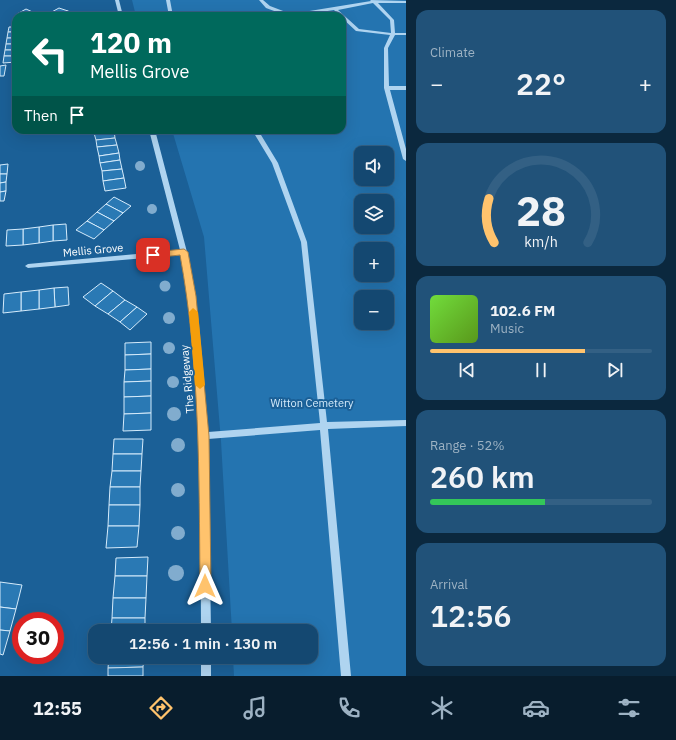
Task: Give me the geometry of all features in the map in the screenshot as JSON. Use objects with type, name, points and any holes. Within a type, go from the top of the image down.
[{"type":"street","points":[[117,0],[120,12]]},
{"type":"street","points":[[168,0],[170,12]]},
{"type":"street","points":[[261,0],[268,7],[279,12]]},
{"type":"street","points":[[315,12],[372,1],[406,2]]},
{"type":"street","points":[[372,1],[392,20],[393,34],[386,48],[387,88],[406,159]]},
{"type":"street","points":[[335,9],[338,12]]},
{"type":"street","points":[[346,19],[358,30],[406,34]]},
{"type":"street","points":[[387,88],[406,88]]},
{"type":"street","name":"The Ridgeway","points":[[153,134],[184,252],[192,296],[204,436],[206,624]]},
{"type":"street","points":[[258,134],[276,163],[304,242],[324,426],[346,676]]},
{"type":"street","name":"Mellis Grove","points":[[28,266],[184,252]]},
{"type":"street","points":[[204,436],[324,426],[406,423]]},
{"type":"street","points":[[206,664],[206,676]]},
{"type":"green space","name":"Witton Cemetery","points":[[132,0],[406,0],[406,676],[234,676],[233,664],[318,664],[318,624],[232,624],[221,441],[204,237],[173,134],[346,134],[346,12],[135,12]]},
{"type":"building","points":[[59,8],[68,11],[66,12],[52,12]]},
{"type":"building","points":[[26,9],[33,12],[21,12]]},
{"type":"building","points":[[9,27],[12,27],[12,32],[8,32]]},
{"type":"building","points":[[8,32],[12,32],[12,38],[7,38]]},
{"type":"building","points":[[7,38],[12,38],[12,44],[6,44]]},
{"type":"building","points":[[6,44],[12,44],[12,50],[5,50]]},
{"type":"building","points":[[5,50],[12,50],[12,56],[4,56]]},
{"type":"building","points":[[4,56],[12,56],[12,62],[3,63]]},
{"type":"building","points":[[6,65],[4,76],[0,76],[0,66]]},
{"type":"building","points":[[94,134],[114,134],[115,138],[96,140]]},
{"type":"building","points":[[115,138],[117,145],[97,147],[96,140]]},
{"type":"building","points":[[117,145],[119,153],[99,156],[97,147]]},
{"type":"building","points":[[119,153],[120,160],[100,163],[99,156]]},
{"type":"building","points":[[120,160],[122,169],[102,171],[100,163]]},
{"type":"building","points":[[8,164],[7,174],[0,174],[0,165]]},
{"type":"building","points":[[122,169],[124,178],[103,181],[102,171]]},
{"type":"building","points":[[0,174],[7,174],[6,182],[0,183]]},
{"type":"building","points":[[124,178],[126,188],[105,191],[103,181]]},
{"type":"building","points":[[6,182],[6,191],[0,192],[0,183]]},
{"type":"building","points":[[6,191],[4,201],[0,201],[0,192]]},
{"type":"building","points":[[114,197],[131,206],[123,213],[106,204]]},
{"type":"building","points":[[106,204],[123,213],[114,221],[97,212]]},
{"type":"building","points":[[97,212],[114,221],[104,230],[87,221]]},
{"type":"building","points":[[87,221],[104,230],[94,239],[76,230]]},
{"type":"building","points":[[66,224],[67,240],[53,241],[53,225]]},
{"type":"building","points":[[53,225],[53,241],[39,243],[39,227]]},
{"type":"building","points":[[39,227],[39,243],[23,245],[23,229]]},
{"type":"building","points":[[23,229],[23,245],[6,246],[7,230]]},
{"type":"building","points":[[101,283],[113,291],[95,306],[83,297]]},
{"type":"building","points":[[68,287],[69,305],[55,307],[54,288]]},
{"type":"building","points":[[54,288],[55,307],[39,309],[39,290]]},
{"type":"building","points":[[39,290],[39,309],[21,311],[21,292]]},
{"type":"building","points":[[113,291],[125,300],[108,314],[95,306]]},
{"type":"building","points":[[21,292],[21,311],[3,313],[4,294]]},
{"type":"building","points":[[125,300],[137,307],[120,322],[108,314]]},
{"type":"building","points":[[137,307],[147,314],[130,330],[120,322]]},
{"type":"building","points":[[151,342],[151,354],[125,355],[125,343]]},
{"type":"building","points":[[151,354],[151,369],[125,370],[125,355]]},
{"type":"building","points":[[151,369],[151,381],[124,382],[125,370]]},
{"type":"building","points":[[151,381],[151,396],[124,397],[124,382]]},
{"type":"building","points":[[151,396],[151,413],[124,414],[124,397]]},
{"type":"building","points":[[151,413],[151,430],[123,431],[124,414]]},
{"type":"building","points":[[114,439],[143,439],[142,454],[113,454]]},
{"type":"building","points":[[113,454],[142,454],[141,471],[112,471]]},
{"type":"building","points":[[112,471],[141,471],[140,487],[110,487]]},
{"type":"building","points":[[110,487],[140,487],[140,505],[109,505]]},
{"type":"building","points":[[109,505],[140,505],[139,526],[108,526]]},
{"type":"building","points":[[108,526],[139,526],[137,547],[106,548]]},
{"type":"building","points":[[148,557],[147,576],[115,576],[116,558]]},
{"type":"building","points":[[115,576],[147,576],[146,598],[113,598]]},
{"type":"building","points":[[0,582],[22,585],[16,609],[0,607]]},
{"type":"building","points":[[113,598],[146,598],[145,618],[112,618]]},
{"type":"building","points":[[0,607],[16,609],[15,612],[12,612],[12,624],[10,631],[0,630]]},
{"type":"building","points":[[112,618],[145,618],[145,624],[112,624]]},
{"type":"building","points":[[0,630],[10,631],[3,655],[0,654]]},
{"type":"building","points":[[108,664],[143,664],[143,667],[108,668]]},
{"type":"building","points":[[143,667],[143,676],[108,676],[108,668]]},
{"type":"slow traffic","points":[[193,312],[200,385]]},
{"type":"route","points":[[153,255],[184,252],[192,296],[204,436],[205,586]]}]
